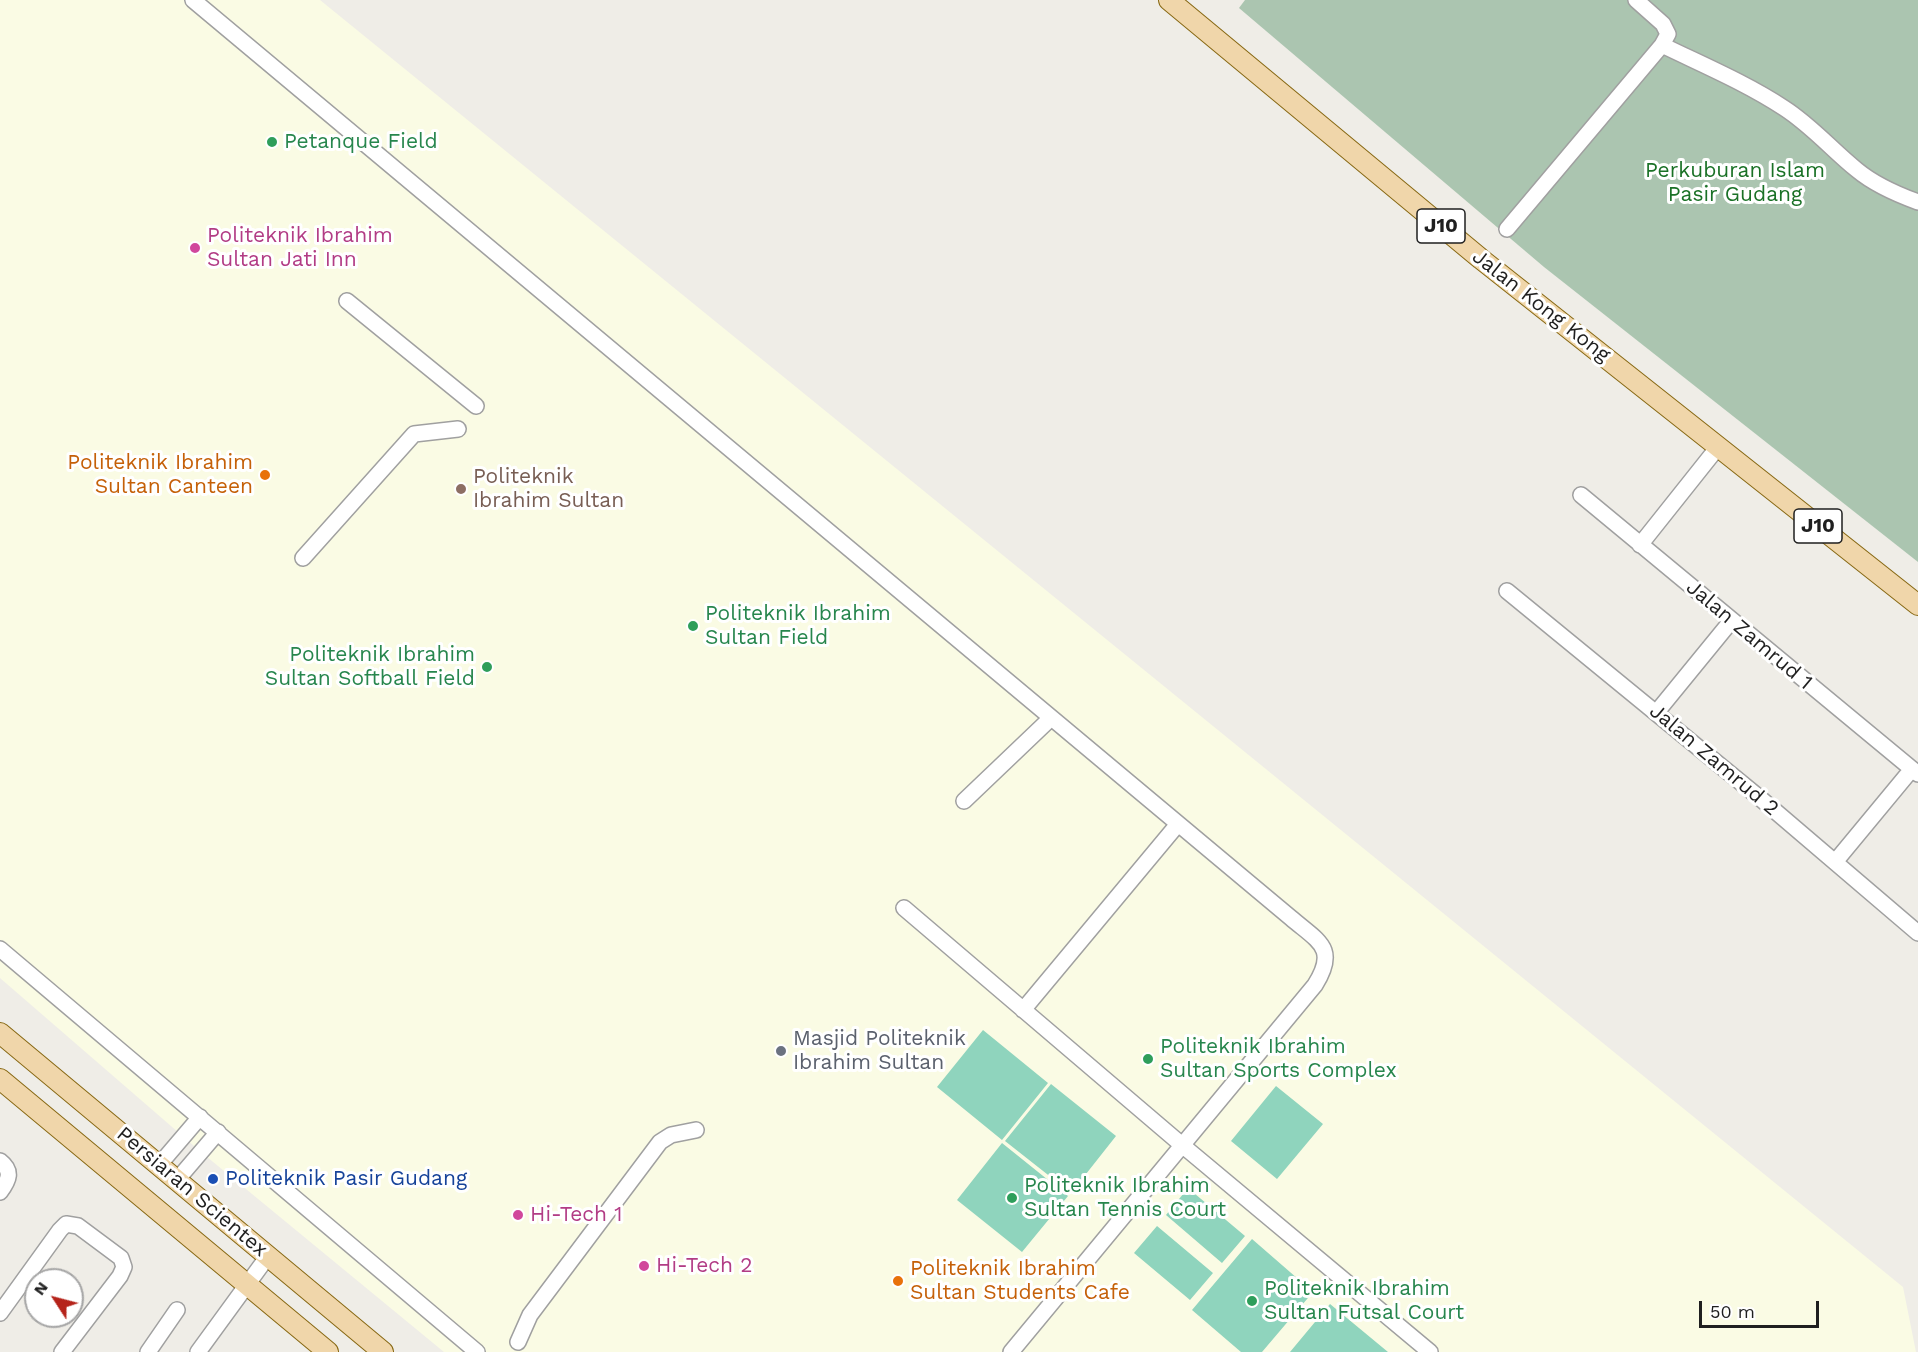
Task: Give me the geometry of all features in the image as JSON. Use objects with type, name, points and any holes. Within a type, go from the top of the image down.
[{"type":"main road","name":"Jalan Kong Kong","points":[[1169,0],[1481,259],[1918,605]]},
{"type":"main road","name":"Persiaran Scientex","points":[[0,1033],[383,1352]]},
{"type":"main road","name":"Persiaran Scientex","points":[[0,1079],[328,1352]]},
{"type":"street","points":[[193,0],[823,525],[1323,948],[1327,958],[1325,970],[1316,985],[1011,1352]]},
{"type":"street","points":[[1507,229],[1662,45],[1668,34],[1663,24],[1636,0]]},
{"type":"street","points":[[1662,45],[1784,108],[1819,134],[1858,171],[1878,185],[1918,202]]},
{"type":"street","points":[[347,301],[476,406]]},
{"type":"street","points":[[303,558],[414,434],[458,429]]},
{"type":"street","points":[[1640,544],[1718,447]]},
{"type":"street","name":"Jalan Zamrud 1","points":[[1581,495],[1915,772]]},
{"type":"street","name":"Jalan Zamrud 2","points":[[1507,591],[1918,933]]},
{"type":"street","points":[[1656,713],[1732,620]]},
{"type":"street","points":[[964,801],[1051,718]]},
{"type":"street","points":[[1835,862],[1915,772]]},
{"type":"street","points":[[1023,1010],[1178,824]]},
{"type":"street","points":[[904,908],[1430,1352]]},
{"type":"street","points":[[0,949],[477,1352]]},
{"type":"street","points":[[159,1165],[200,1117]]},
{"type":"street","points":[[518,1342],[530,1316],[660,1142],[671,1136],[696,1130]]},
{"type":"street","points":[[177,1180],[218,1132]]},
{"type":"street","points":[[0,1161],[10,1174],[8,1182],[0,1192]]},
{"type":"street","points":[[0,1312],[66,1224],[78,1226],[121,1258],[124,1267],[120,1276],[62,1352]]},
{"type":"street","points":[[198,1352],[268,1256]]},
{"type":"street","points":[[148,1352],[177,1310]]},
{"type":"shaded area","name":"Politeknik Ibrahim Sultan","points":[[0,0],[320,0],[1903,1287],[1916,1352],[444,1352],[201,1152],[0,978]]},
{"type":"green space","name":"Perkuburan Islam Pasir Gudang","points":[[1245,0],[1918,0],[1918,562],[1544,267],[1239,8]]},
{"type":"green space","name":"Politeknik Ibrahim Sultan Tennis Court","points":[[983,1030],[1048,1083],[1002,1140],[937,1087]]},
{"type":"green space","name":"Politeknik Ibrahim Sultan Tennis Court","points":[[1051,1084],[1116,1136],[1071,1193],[1005,1141]]},
{"type":"green space","points":[[1276,1086],[1323,1124],[1277,1179],[1231,1141]]},
{"type":"green space","name":"Politeknik Ibrahim Sultan Tennis Court","points":[[1002,1143],[1068,1196],[1022,1252],[957,1200]]},
{"type":"green space","points":[[1188,1188],[1245,1236],[1222,1263],[1166,1215]]},
{"type":"green space","points":[[1157,1226],[1213,1273],[1190,1300],[1134,1253]]},
{"type":"green space","name":"Politeknik Ibrahim Sultan Futsal Court","points":[[1252,1239],[1313,1292],[1262,1352],[1241,1352],[1192,1310]]},
{"type":"green space","points":[[1330,1304],[1388,1352],[1290,1352]]},
{"type":"place","name":"Petanque Field","points":[[272,142]]},
{"type":"place","name":"Politeknik Ibrahim Sultan Jati Inn","points":[[195,248]]},
{"type":"place","name":"Politeknik Ibrahim Sultan Canteen","points":[[265,475]]},
{"type":"place","name":"Politeknik Ibrahim Sultan","points":[[461,489]]},
{"type":"place","name":"Politeknik Ibrahim Sultan Field","points":[[693,626]]},
{"type":"place","name":"Politeknik Ibrahim Sultan Softball Field","points":[[487,667]]},
{"type":"place","name":"Masjid Politeknik Ibrahim Sultan","points":[[781,1051]]},
{"type":"place","name":"Politeknik Ibrahim Sultan Sports Complex","points":[[1148,1059]]},
{"type":"place","name":"Politeknik Pasir Gudang","points":[[213,1179]]},
{"type":"place","name":"Politeknik Ibrahim Sultan Tennis Court","points":[[1012,1198]]},
{"type":"place","name":"Hi-Tech 1","points":[[518,1215]]},
{"type":"place","name":"Hi-Tech 2","points":[[644,1266]]},
{"type":"place","name":"Politeknik Ibrahim Sultan Students Cafe","points":[[898,1281]]},
{"type":"place","name":"Politeknik Ibrahim Sultan Futsal Court","points":[[1252,1301]]}]
